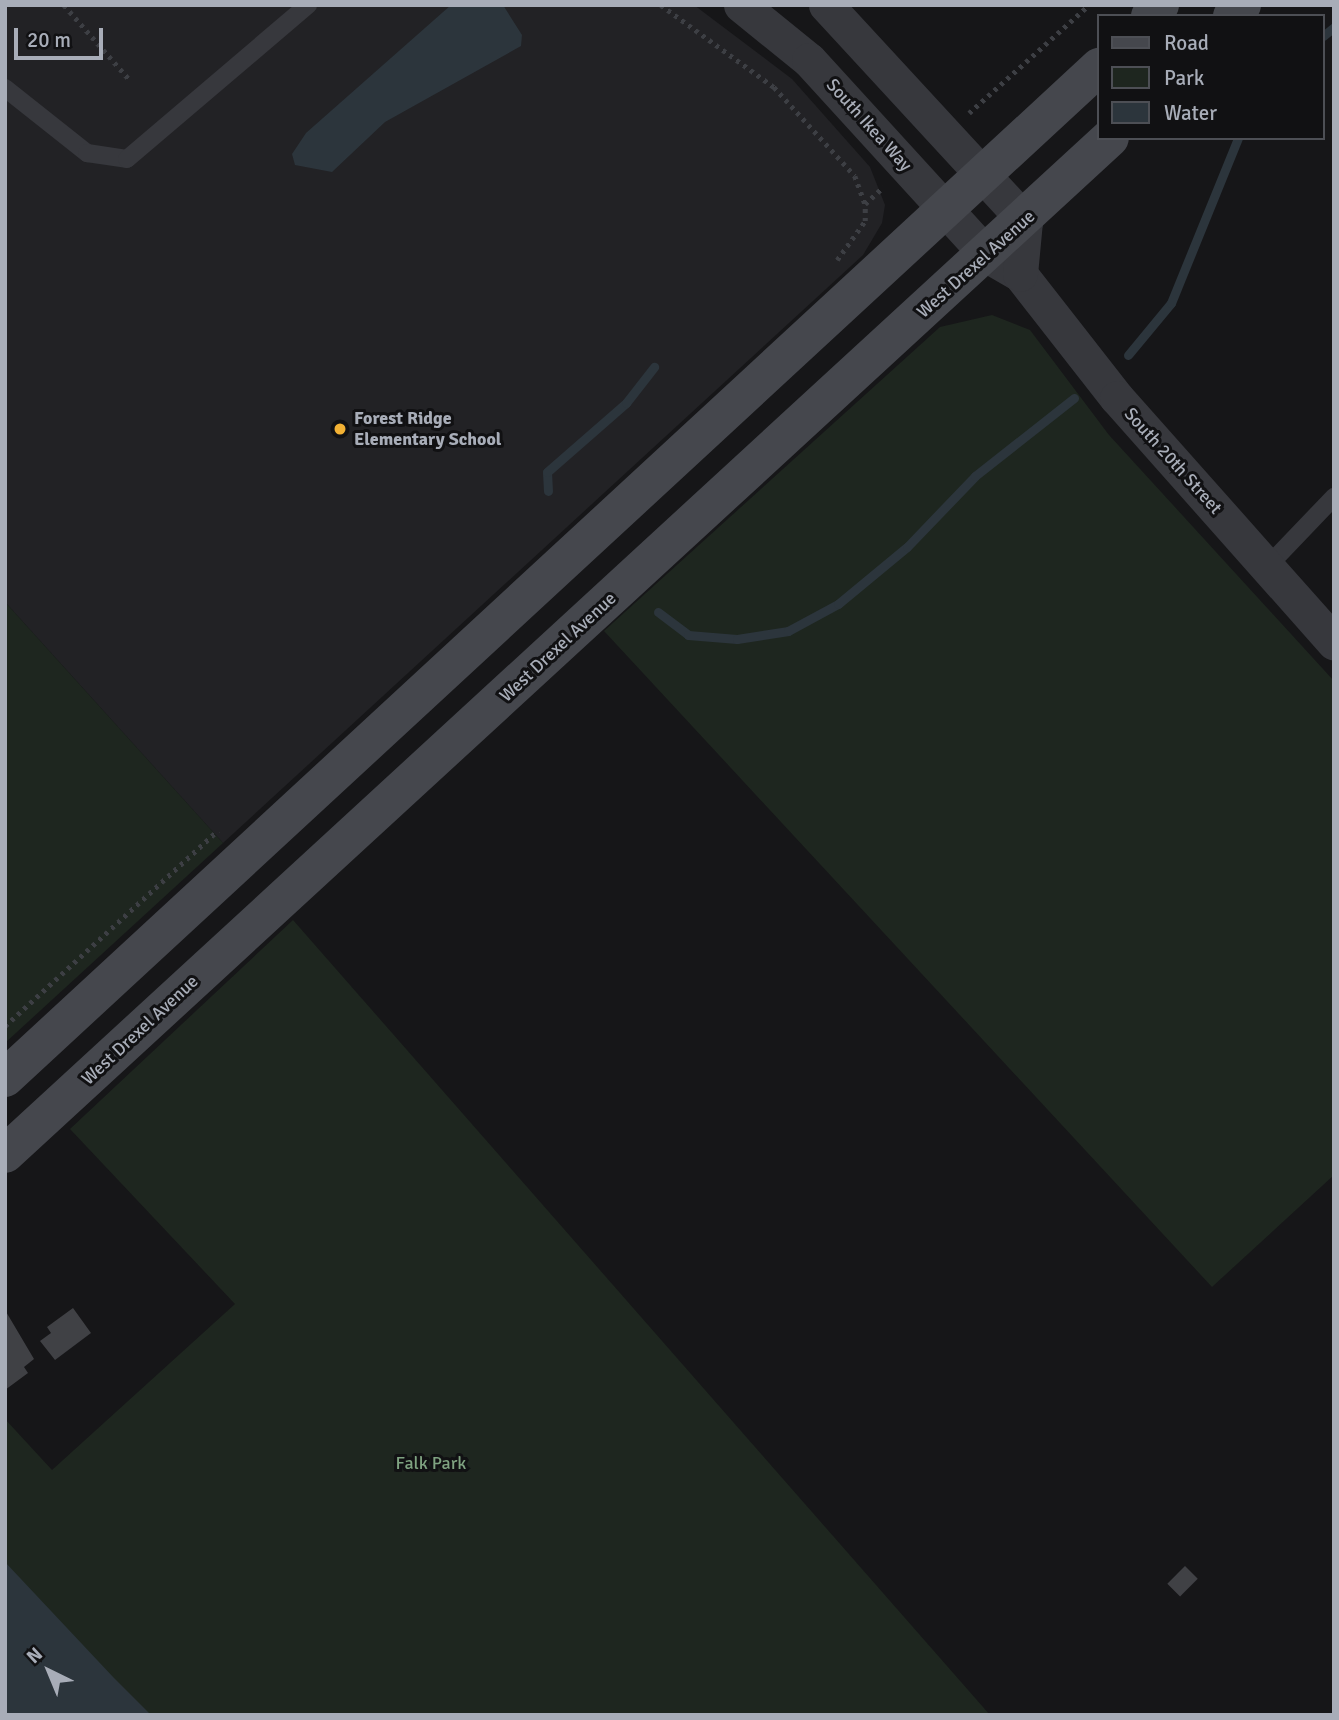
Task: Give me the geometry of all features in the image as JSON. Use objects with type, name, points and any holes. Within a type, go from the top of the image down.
[{"type":"street","name":"South Ikea Way","points":[[741,5],[810,60],[987,255]]},
{"type":"street","points":[[826,5],[1025,221],[1020,274]]},
{"type":"street","points":[[5,1077],[946,212],[1098,68]]},
{"type":"street","name":"West Drexel Avenue","points":[[5,1154],[1025,221],[1108,140]]},
{"type":"street","name":"South 20th Street","points":[[987,255],[1020,274],[1117,398],[1334,642]]},
{"type":"lane","points":[[5,88],[87,153],[127,159],[308,5]]},
{"type":"lane","points":[[1267,567],[1334,497]]},
{"type":"path","points":[[64,5],[129,79]]},
{"type":"path","points":[[661,5],[774,87],[855,176],[865,204],[865,221],[834,264]]},
{"type":"path","points":[[987,97],[1089,5]]},
{"type":"path","points":[[865,204],[878,192]]},
{"type":"path","points":[[5,1026],[226,824]]},
{"type":"shaded area","name":"Forest Ridge Elementary School","points":[[5,5],[694,5],[792,79],[870,167],[885,205],[882,223],[863,255],[223,843],[5,602]]},
{"type":"green space","points":[[992,315],[1030,330],[1109,435],[1334,681],[1334,1175],[1212,1287],[604,631],[940,327]]},
{"type":"green space","points":[[5,602],[223,843],[5,1043]]},
{"type":"green space","name":"Falk Park","points":[[293,920],[990,1715],[5,1715],[5,1419],[52,1470],[235,1304],[70,1129]]},
{"type":"water","points":[[451,5],[503,5],[522,35],[521,46],[385,122],[332,172],[295,165],[292,154],[306,133]]},
{"type":"water","points":[[5,1562],[114,1678],[151,1715],[5,1715]]},
{"type":"building","points":[[73,1308],[91,1333],[55,1360],[40,1341],[51,1333],[47,1327]]},
{"type":"building","points":[[5,1310],[34,1359],[24,1367],[28,1373],[5,1390]]},
{"type":"building","points":[[1185,1566],[1198,1579],[1180,1596],[1167,1584]]},
{"type":"waterway","points":[[1325,34],[1334,27]]},
{"type":"waterway","points":[[1128,355],[1171,303],[1237,140]]},
{"type":"waterway","points":[[548,491],[547,472],[626,403],[654,367]]},
{"type":"waterway","points":[[658,612],[688,635],[737,639],[788,631],[838,604],[907,547],[975,476],[1074,398]]},
{"type":"place","name":"Forest Ridge Elementary School","points":[[340,429]]}]
